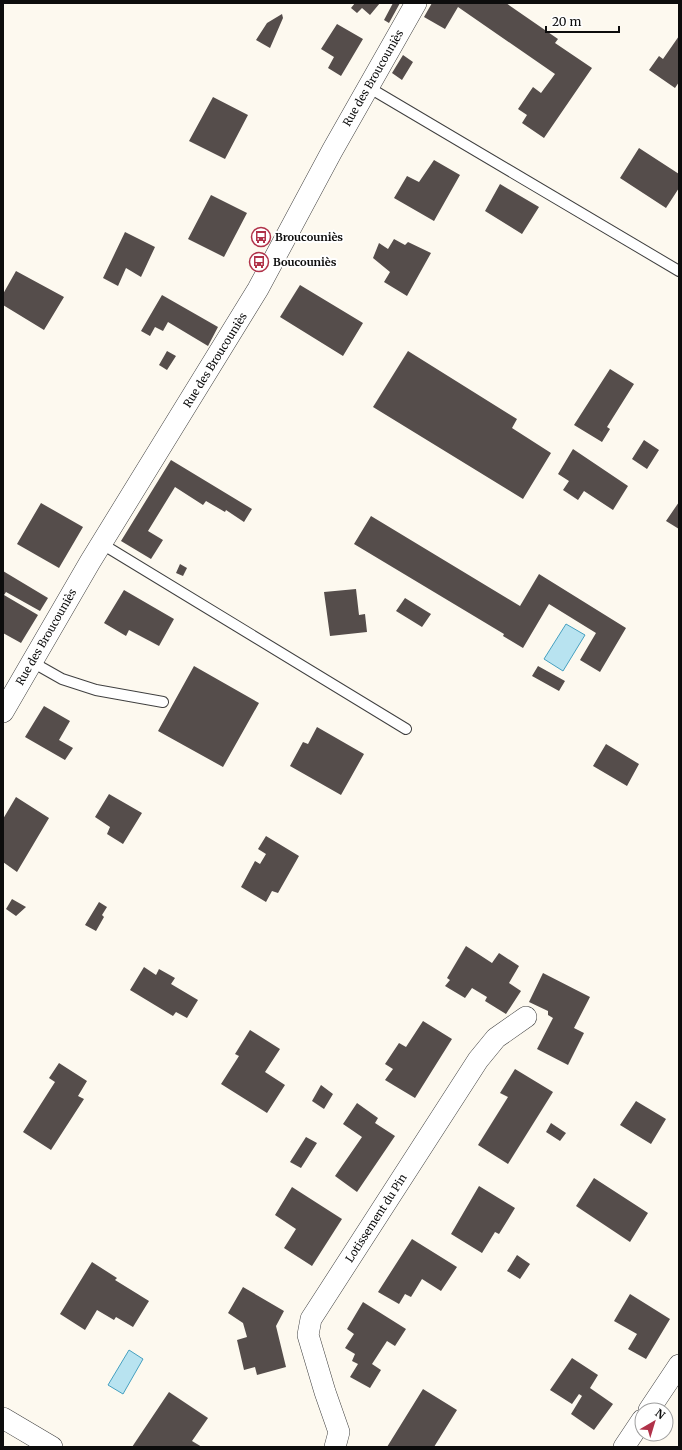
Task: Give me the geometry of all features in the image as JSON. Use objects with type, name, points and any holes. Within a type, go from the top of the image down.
[{"type":"street","name":"Rue des Broucouniès","points":[[3,712],[102,544],[258,289],[368,87],[416,3]]},
{"type":"street","name":"Lotissement du Pin","points":[[335,1447],[338,1432],[308,1335],[311,1319],[478,1060],[496,1038],[526,1017]]},
{"type":"street","points":[[654,1402],[679,1365]]},
{"type":"street","points":[[3,1418],[52,1447]]},
{"type":"street","points":[[624,1447],[634,1432]]},
{"type":"lane","points":[[368,87],[679,271]]},
{"type":"lane","points":[[102,544],[406,729]]},
{"type":"lane","points":[[32,662],[62,679],[96,690],[163,702]]},
{"type":"water","points":[[566,624],[585,635],[563,671],[544,659]]},
{"type":"water","points":[[129,1350],[143,1359],[123,1394],[108,1385]]},
{"type":"building","points":[[355,3],[380,3],[370,15],[362,8],[357,13],[351,8]]},
{"type":"building","points":[[393,3],[400,3],[389,23],[384,20]]},
{"type":"building","points":[[432,3],[506,3],[558,39],[555,43],[592,68],[544,138],[522,123],[527,115],[518,109],[533,87],[541,93],[555,74],[458,7],[445,29],[424,17]]},
{"type":"building","points":[[282,14],[283,18],[270,48],[256,40],[267,23]]},
{"type":"building","points":[[337,24],[363,39],[341,76],[328,68],[334,57],[321,49]]},
{"type":"building","points":[[679,36],[679,82],[675,88],[649,70],[659,56],[663,59]]},
{"type":"building","points":[[403,55],[413,62],[402,80],[392,73]]},
{"type":"building","points":[[213,97],[248,115],[225,159],[189,141]]},
{"type":"building","points":[[639,148],[679,174],[679,188],[666,208],[620,178]]},
{"type":"building","points":[[434,160],[460,175],[434,221],[394,198],[407,176],[419,182]]},
{"type":"building","points":[[500,184],[539,207],[522,234],[485,211]]},
{"type":"building","points":[[211,195],[247,213],[224,257],[188,239]]},
{"type":"building","points":[[125,232],[155,247],[141,277],[126,268],[118,286],[103,278]]},
{"type":"building","points":[[394,239],[405,245],[408,242],[431,253],[407,296],[384,282],[390,272],[373,258],[379,243],[388,249]]},
{"type":"building","points":[[16,271],[64,297],[44,330],[3,305],[3,294]]},
{"type":"building","points":[[300,285],[363,323],[343,356],[280,317]]},
{"type":"building","points":[[162,295],[218,327],[208,346],[168,322],[163,331],[155,327],[150,336],[141,331]]},
{"type":"building","points":[[167,351],[176,356],[167,370],[159,365]]},
{"type":"building","points":[[408,351],[517,419],[512,428],[551,453],[523,499],[373,407]]},
{"type":"building","points":[[610,369],[634,384],[607,427],[610,429],[602,442],[574,425]]},
{"type":"building","points":[[644,440],[659,450],[647,469],[632,459]]},
{"type":"building","points":[[573,449],[628,486],[613,510],[584,491],[578,500],[563,490],[569,481],[558,474]]},
{"type":"building","points":[[171,460],[252,509],[244,522],[226,510],[225,512],[206,501],[203,505],[175,487],[148,531],[163,540],[151,559],[121,541]]},
{"type":"building","points":[[679,502],[679,529],[666,521]]},
{"type":"building","points":[[41,503],[83,527],[59,568],[17,544]]},
{"type":"building","points":[[371,516],[520,606],[539,574],[626,628],[600,672],[580,660],[596,633],[549,604],[523,648],[503,636],[504,634],[354,544]]},
{"type":"building","points":[[180,564],[187,568],[183,576],[176,573]]},
{"type":"building","points":[[3,571],[48,598],[40,611],[6,592],[4,595],[38,615],[21,643],[3,633]]},
{"type":"building","points":[[356,589],[359,615],[365,614],[367,632],[330,636],[324,592]]},
{"type":"building","points":[[124,590],[174,619],[159,646],[129,630],[126,636],[104,623]]},
{"type":"building","points":[[405,598],[431,614],[422,627],[396,611]]},
{"type":"building","points":[[194,666],[259,703],[223,767],[158,731]]},
{"type":"building","points":[[538,666],[565,681],[559,691],[532,676]]},
{"type":"building","points":[[44,706],[70,721],[59,740],[73,748],[65,760],[25,737]]},
{"type":"building","points":[[317,727],[364,754],[341,795],[290,766],[303,742],[308,744]]},
{"type":"building","points":[[606,744],[639,764],[627,786],[593,766]]},
{"type":"building","points":[[109,794],[142,813],[123,844],[107,834],[110,827],[95,817]]},
{"type":"building","points":[[16,797],[49,818],[17,872],[3,862],[3,819]]},
{"type":"building","points":[[266,836],[299,856],[278,893],[272,891],[266,902],[241,887],[255,861],[260,864],[266,854],[258,849]]},
{"type":"building","points":[[12,899],[26,907],[16,916],[6,909]]},
{"type":"building","points":[[99,902],[107,907],[102,915],[104,917],[96,931],[85,925]]},
{"type":"building","points":[[466,946],[492,963],[499,953],[519,966],[509,983],[521,991],[506,1014],[485,1001],[487,997],[472,988],[465,998],[445,986],[450,980],[447,978]]},
{"type":"building","points":[[144,967],[156,975],[159,969],[175,978],[171,984],[198,1000],[187,1018],[176,1012],[173,1016],[130,990]]},
{"type":"building","points":[[543,973],[590,997],[574,1028],[584,1033],[568,1065],[537,1049],[553,1018],[548,1015],[548,1011],[529,1002]]},
{"type":"building","points":[[423,1021],[452,1039],[415,1098],[385,1080],[393,1069],[385,1064],[399,1043],[406,1047]]},
{"type":"building","points":[[250,1030],[280,1049],[265,1072],[285,1085],[267,1113],[221,1084],[239,1056],[235,1054]]},
{"type":"building","points":[[59,1063],[87,1081],[78,1096],[84,1099],[51,1150],[23,1132],[55,1082],[49,1078]]},
{"type":"building","points":[[515,1069],[553,1092],[508,1164],[478,1145],[508,1097],[500,1093]]},
{"type":"building","points":[[321,1085],[333,1094],[324,1109],[312,1101]]},
{"type":"building","points":[[636,1101],[666,1119],[651,1144],[620,1125]]},
{"type":"building","points":[[357,1103],[378,1118],[375,1123],[395,1136],[357,1192],[335,1176],[362,1137],[343,1124]]},
{"type":"building","points":[[551,1123],[566,1133],[560,1141],[546,1132]]},
{"type":"building","points":[[306,1137],[317,1143],[301,1168],[290,1162]]},
{"type":"building","points":[[594,1178],[648,1213],[630,1242],[576,1206]]},
{"type":"building","points":[[479,1186],[515,1208],[499,1234],[495,1232],[482,1253],[451,1234]]},
{"type":"building","points":[[292,1187],[342,1219],[312,1266],[284,1248],[296,1229],[275,1215]]},
{"type":"building","points":[[412,1239],[457,1267],[441,1291],[422,1279],[411,1297],[405,1294],[399,1304],[378,1292]]},
{"type":"building","points":[[517,1255],[530,1264],[520,1279],[507,1271]]},
{"type":"building","points":[[92,1262],[117,1278],[115,1280],[149,1301],[133,1327],[116,1317],[114,1320],[97,1310],[85,1330],[60,1314]]},
{"type":"building","points":[[243,1287],[284,1311],[276,1326],[286,1367],[257,1375],[255,1367],[244,1370],[237,1340],[247,1337],[243,1323],[228,1313]]},
{"type":"building","points":[[630,1294],[670,1319],[646,1359],[628,1349],[637,1334],[614,1321]]},
{"type":"building","points":[[363,1302],[406,1329],[395,1346],[387,1341],[372,1364],[381,1370],[370,1388],[350,1377],[358,1364],[352,1361],[355,1354],[345,1348],[354,1334],[347,1329]]},
{"type":"building","points":[[572,1358],[598,1375],[590,1388],[613,1404],[594,1430],[571,1414],[582,1396],[579,1394],[572,1404],[550,1390]]},
{"type":"building","points":[[423,1389],[457,1410],[434,1447],[387,1447]]},
{"type":"building","points":[[169,1392],[208,1418],[192,1441],[202,1447],[132,1447]]},
{"type":"place","name":"Broucouniès","points":[[261,237]]},
{"type":"place","name":"Boucouniès","points":[[259,262]]}]
